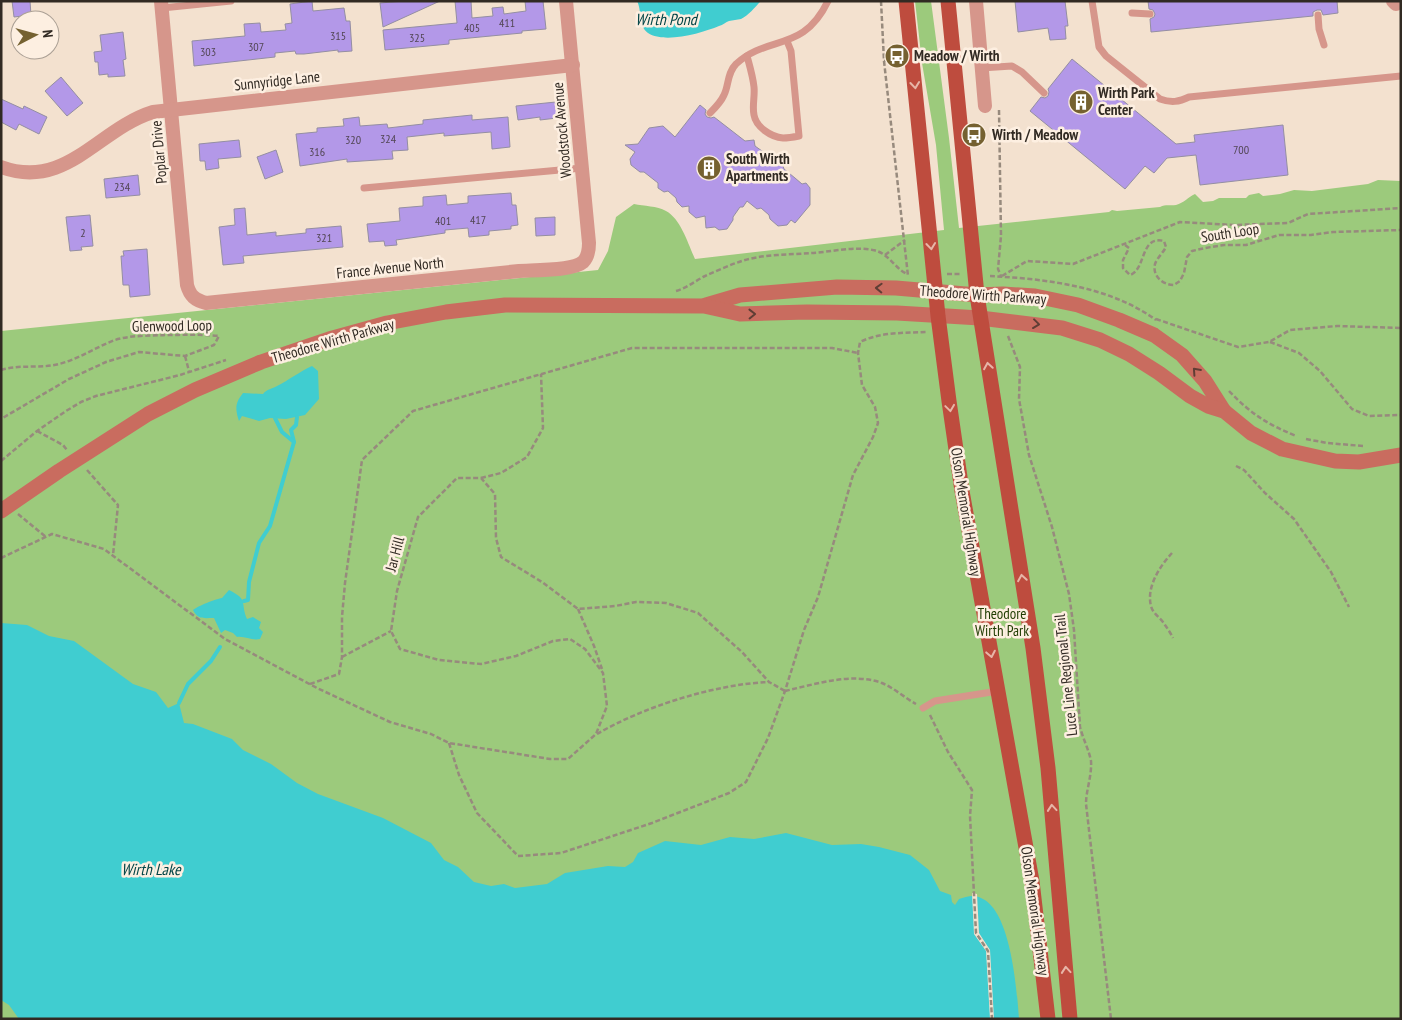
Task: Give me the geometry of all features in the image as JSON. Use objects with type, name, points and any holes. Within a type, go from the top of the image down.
[{"type":"main road","name":"Olson Memorial Highway","points":[[906,1],[938,316],[962,491],[1032,881],[1048,1019]]},
{"type":"main road","name":"Olson Memorial Highway","points":[[948,1],[974,275],[1034,657],[1048,768],[1070,1019]]},
{"type":"street","name":"Woodstock Avenue","points":[[566,1],[589,243],[587,256]]},
{"type":"street","points":[[976,1],[982,68],[992,103]]},
{"type":"street","name":"Poplar Drive","points":[[161,5],[188,285],[193,298]]},
{"type":"street","name":"Sunnyridge Lane","points":[[1,167],[13,172],[36,174],[49,171],[73,160],[142,115],[153,112],[573,66]]},
{"type":"street","name":"France Avenue North","points":[[193,298],[206,303],[565,268],[577,265],[587,256]]},
{"type":"street","name":"Theodore Wirth Parkway","points":[[704,306],[740,295],[837,286],[896,288],[977,296],[1003,294],[1035,296],[1078,305],[1154,335],[1188,362],[1205,381],[1224,411],[1251,432],[1282,449],[1335,461],[1359,462],[1401,455]]},
{"type":"street","name":"Theodore Wirth Parkway","points":[[5,509],[148,414],[195,390],[261,362],[329,339],[387,323],[446,312],[505,305],[704,306],[740,314],[807,312],[898,313],[980,318],[1062,328],[1100,340],[1129,354],[1190,396],[1208,406],[1224,411]]},
{"type":"lane","points":[[161,5],[231,1]]},
{"type":"lane","points":[[710,113],[724,95],[728,76],[733,68],[747,56],[787,41],[806,31],[822,13],[828,1]]},
{"type":"lane","points":[[1092,1],[1099,48],[1106,56],[1166,102],[1175,102],[1189,97],[1401,76]]},
{"type":"lane","points":[[1132,13],[1150,14]]},
{"type":"lane","points":[[1318,15],[1324,45]]},
{"type":"lane","points":[[747,56],[754,82],[753,104],[756,122],[776,136],[784,138],[799,136],[791,50],[787,41]]},
{"type":"lane","points":[[982,68],[1012,66],[1022,72],[1044,93]]},
{"type":"lane","points":[[364,188],[582,168]]},
{"type":"lane","points":[[923,708],[935,701],[998,691]]},
{"type":"path","points":[[881,1],[884,61],[908,275]]},
{"type":"path","points":[[884,61],[895,60]]},
{"type":"path","points":[[934,274],[1001,276],[998,269],[1001,236],[992,103]]},
{"type":"path","name":"South Loop","points":[[1001,276],[1027,261],[1073,264],[1180,222],[1234,225],[1288,224],[1308,214],[1401,208]]},
{"type":"path","name":"South Loop","points":[[1124,244],[1129,248],[1123,260],[1123,268],[1130,275],[1137,271],[1150,244],[1155,240],[1164,241],[1166,246],[1155,264],[1155,272],[1158,279],[1174,285],[1180,281],[1184,273],[1187,257],[1192,251],[1224,245],[1246,245],[1279,235],[1401,230]]},
{"type":"path","points":[[885,255],[905,240]]},
{"type":"path","points":[[1168,329],[1153,318],[1238,347],[1269,342],[1290,330],[1337,326],[1401,328]]},
{"type":"path","points":[[449,743],[459,775],[477,812],[518,856],[561,853],[652,823],[729,793],[746,782],[768,738],[804,630],[818,597],[853,475],[873,437],[878,423],[874,407],[862,384],[858,353],[860,342],[870,337],[916,332]]},
{"type":"path","name":"Glenwood Loop","points":[[1,370],[11,367],[56,365],[77,358],[117,339],[197,334],[219,336],[214,345],[185,356],[139,352],[106,362],[69,379],[1,419]]},
{"type":"path","name":"Luce Line Regional Trail","points":[[1007,334],[1020,367],[1019,399],[1029,455],[1052,528],[1069,594],[1074,630],[1080,728],[1091,759],[1086,804],[1111,1019]]},
{"type":"path","points":[[1269,342],[1299,353],[1320,371],[1352,409],[1369,416],[1401,415]]},
{"type":"path","points":[[309,684],[339,674],[342,657],[343,608],[362,460],[412,411],[632,348],[832,348],[858,353]]},
{"type":"path","name":"Glenwood Loop","points":[[185,356],[189,372]]},
{"type":"path","name":"Jar Hill","points":[[391,631],[397,591],[418,517],[457,478],[481,478],[501,473],[527,457],[543,428],[541,374]]},
{"type":"path","points":[[1226,388],[1253,414],[1275,428],[1297,437]]},
{"type":"path","points":[[1,462],[37,431],[63,446],[118,505],[113,556]]},
{"type":"path","points":[[1304,438],[1335,444],[1369,446]]},
{"type":"path","points":[[1236,466],[1244,470],[1265,493],[1294,519],[1331,572],[1349,608]]},
{"type":"path","points":[[481,478],[495,494],[496,538],[501,558],[542,582],[578,609],[603,673],[607,706],[596,734]]},
{"type":"path","points":[[5,509],[46,537]]},
{"type":"path","points":[[1,558],[52,534],[104,549],[224,639],[309,684],[390,722],[431,734],[449,743],[550,759],[568,759],[596,734],[616,722],[641,712],[698,694],[747,683],[768,682]]},
{"type":"path","points":[[1172,553],[1164,561],[1150,591],[1151,606],[1173,638]]},
{"type":"path","points":[[578,609],[636,602],[666,603],[698,613],[742,652],[768,682],[785,691],[823,682],[853,678],[882,683],[929,712],[948,752],[972,790],[970,816],[976,933],[988,951],[992,1019]]},
{"type":"path","points":[[342,657],[391,631],[400,649],[439,660],[481,664],[516,656],[553,641],[570,640],[585,650],[603,673]]},
{"type":"green space","name":"Theodore Wirth Park","points":[[915,1],[931,1],[959,228],[1109,212],[1112,210],[1176,205],[1195,194],[1203,202],[1219,198],[1246,198],[1249,195],[1259,193],[1263,196],[1294,190],[1312,191],[1368,184],[1378,180],[1401,181],[1401,1019],[1,1019],[1,331],[598,270],[608,251],[616,217],[634,204],[659,208],[671,215],[684,232],[695,259],[944,230],[936,145],[922,63]]},
{"type":"water","name":"Wirth Pond","points":[[637,1],[761,1],[749,14],[741,19],[729,21],[703,32],[664,38],[655,36],[645,30],[641,22]]},
{"type":"water","points":[[312,366],[318,371],[319,399],[305,415],[286,419],[270,418],[259,421],[242,416],[239,421],[237,406],[238,400],[243,393],[263,394]]},
{"type":"water","points":[[229,590],[242,599],[247,619],[253,617],[261,622],[259,628],[263,632],[260,639],[237,637],[225,630],[221,633],[214,618],[202,618],[193,610],[222,598]]},
{"type":"water","name":"Wirth Lake","points":[[1,623],[27,625],[49,636],[74,641],[133,684],[156,692],[168,708],[179,703],[184,723],[193,724],[232,739],[243,750],[271,764],[297,783],[318,794],[383,818],[431,843],[444,860],[458,867],[474,882],[491,886],[504,884],[515,888],[547,884],[565,873],[608,866],[625,867],[633,862],[638,853],[665,841],[701,845],[730,837],[754,839],[786,833],[832,845],[861,844],[910,855],[929,870],[940,891],[951,895],[952,902],[955,905],[959,899],[972,896],[981,898],[991,905],[1006,934],[1014,971],[1019,1019],[19,1019],[9,1005],[1,1000]]},
{"type":"pier","points":[[972,893],[977,894],[979,933],[990,950],[994,1019],[990,1019],[986,951],[974,934]]},
{"type":"building","points":[[12,1],[30,1],[31,10],[13,10]]},
{"type":"building","points":[[312,1],[313,11],[344,8],[346,21],[350,21],[352,51],[338,52],[338,50],[296,54],[295,51],[275,53],[275,57],[194,66],[192,41],[245,36],[244,24],[260,23],[261,32],[286,30],[285,24],[292,23],[290,4]]},
{"type":"building","points":[[440,1],[383,27],[380,3]]},
{"type":"building","points":[[455,1],[471,1],[472,18],[493,16],[492,8],[503,7],[504,14],[526,11],[525,1],[543,1],[546,29],[449,40],[449,44],[385,50],[383,30],[457,23]]},
{"type":"building","points":[[1015,1],[1065,1],[1068,26],[1065,26],[1066,39],[1050,40],[1048,28],[1018,32]]},
{"type":"building","points":[[1148,1],[1337,1],[1338,13],[1323,15],[1321,10],[1317,10],[1313,12],[1313,16],[1151,32],[1150,19],[1155,14],[1153,10],[1149,9]]},
{"type":"building","points":[[123,32],[126,59],[123,60],[125,76],[108,77],[108,74],[99,75],[98,62],[95,62],[94,52],[102,51],[100,35]]},
{"type":"building","name":"Wirth Park Center","points":[[1072,59],[1176,144],[1195,142],[1194,135],[1283,125],[1288,175],[1200,185],[1196,155],[1167,158],[1154,173],[1145,166],[1125,189],[1030,111],[1041,97],[1045,98],[1048,96],[1048,89]]},
{"type":"building","points":[[61,77],[83,103],[67,116],[45,91]]},
{"type":"building","points":[[1,99],[23,109],[24,106],[47,117],[39,134],[19,124],[16,130],[1,122]]},
{"type":"building","points":[[556,102],[557,118],[540,120],[540,117],[518,120],[516,106]]},
{"type":"building","name":"South Wirth Apartments","points":[[700,105],[706,110],[705,114],[707,117],[714,117],[745,141],[754,140],[755,146],[769,156],[770,162],[778,161],[784,169],[802,184],[806,183],[810,188],[810,205],[795,223],[791,220],[787,225],[778,226],[761,208],[757,209],[747,201],[743,207],[740,207],[727,229],[706,228],[705,216],[696,218],[689,212],[689,206],[682,207],[668,191],[664,192],[658,188],[658,183],[631,165],[630,159],[635,152],[625,145],[638,144],[649,128],[663,126],[675,137]]},
{"type":"building","points":[[472,115],[472,120],[508,117],[510,147],[492,149],[491,132],[444,136],[444,133],[407,137],[408,150],[392,151],[393,159],[347,162],[347,159],[300,166],[296,134],[317,132],[317,128],[344,126],[343,119],[359,117],[360,126],[387,124],[388,128],[423,124],[423,120]]},
{"type":"building","points":[[239,140],[241,157],[218,159],[219,168],[206,170],[205,161],[200,161],[199,144]]},
{"type":"building","points":[[276,150],[283,172],[265,179],[257,157]]},
{"type":"building","points":[[138,175],[140,195],[106,198],[104,179]]},
{"type":"building","points":[[511,193],[512,205],[516,205],[518,225],[511,226],[511,229],[489,231],[489,235],[469,237],[468,228],[445,230],[445,233],[396,240],[397,245],[385,246],[384,241],[369,242],[367,224],[400,221],[399,208],[423,206],[423,197],[446,195],[447,205],[468,203],[468,196]]},
{"type":"building","points":[[245,208],[247,235],[276,232],[276,236],[306,233],[306,229],[341,226],[343,247],[243,256],[244,263],[223,265],[219,227],[235,225],[234,209]]},
{"type":"building","points":[[90,215],[93,246],[81,247],[82,250],[70,251],[66,217]]},
{"type":"building","points":[[555,217],[555,235],[536,236],[535,218]]},
{"type":"building","points":[[147,249],[150,295],[130,297],[129,285],[123,285],[121,256],[124,256],[123,251]]},
{"type":"waterway","points":[[294,442],[291,430],[296,425],[297,417]]},
{"type":"waterway","points":[[244,601],[248,600],[249,582],[259,543],[270,526],[294,442],[282,432],[275,418]]},
{"type":"waterway","points":[[179,703],[188,684],[211,661],[220,647]]},
{"type":"place","name":"Meadow / Wirth","points":[[897,56]]},
{"type":"place","name":"Wirth Park Center","points":[[1081,102]]},
{"type":"place","name":"Wirth / Meadow","points":[[974,135]]},
{"type":"place","name":"South Wirth Apartments","points":[[709,168]]}]
